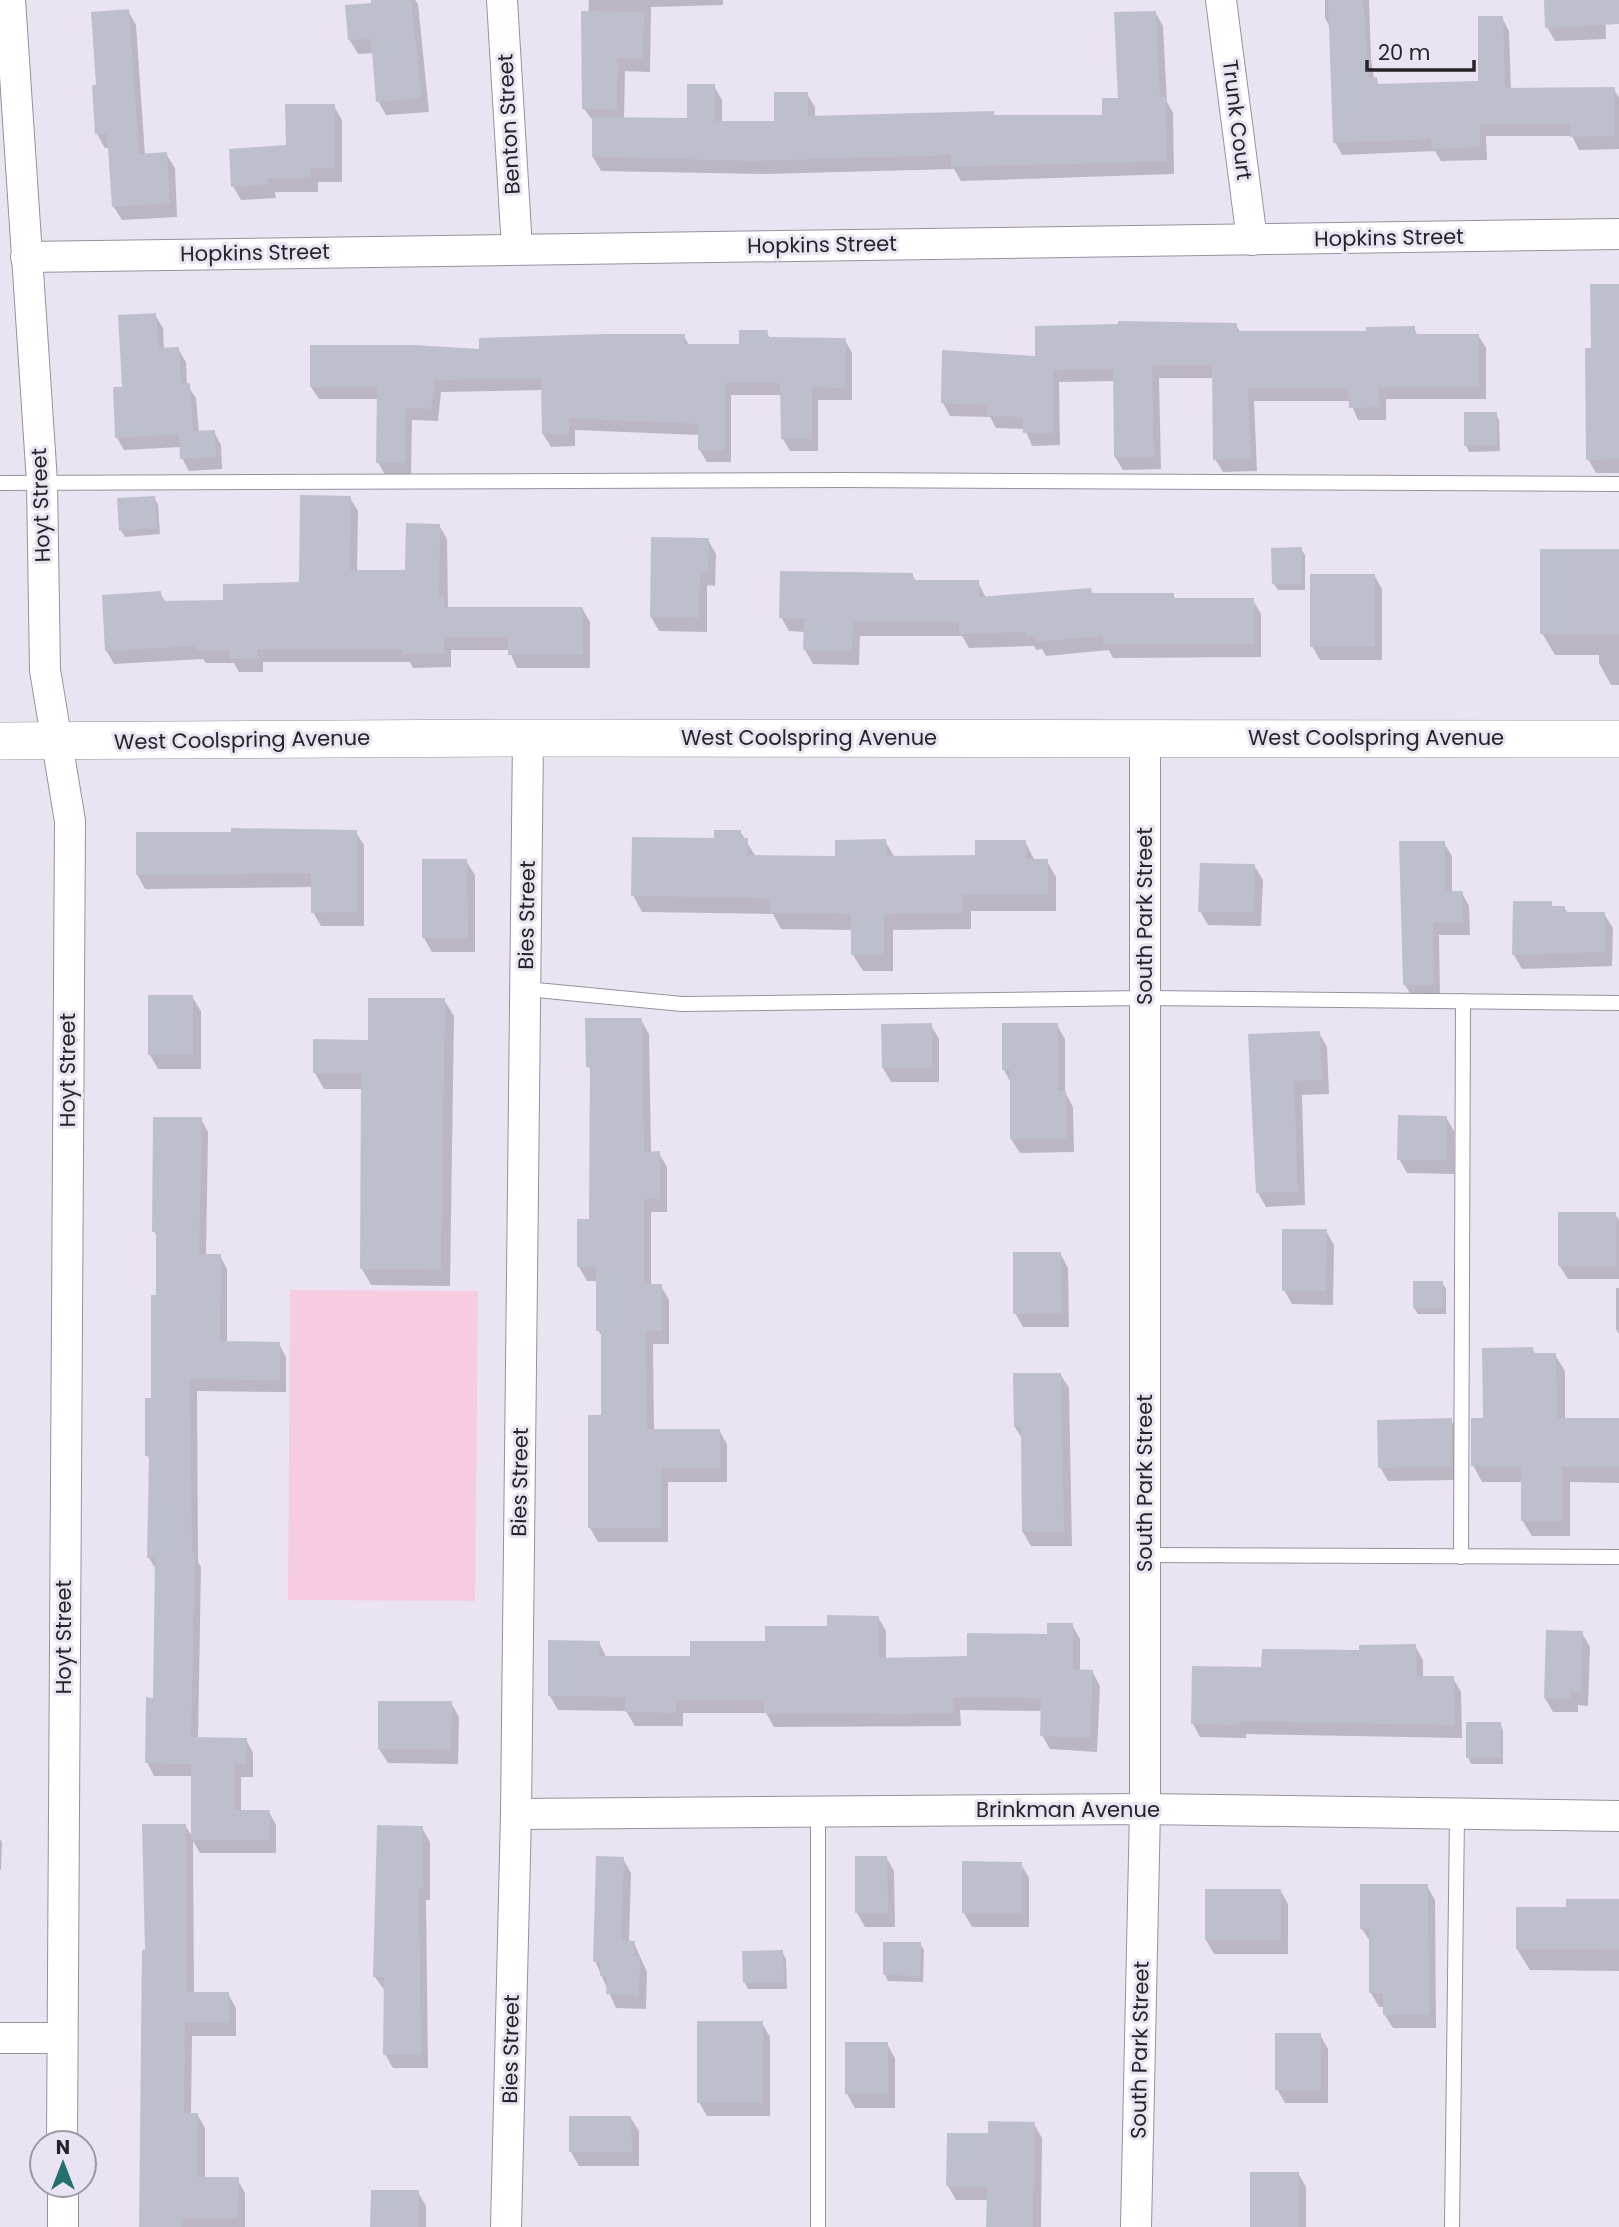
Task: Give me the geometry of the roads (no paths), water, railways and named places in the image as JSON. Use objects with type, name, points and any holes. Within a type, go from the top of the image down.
[{"type":"street","name":"Hoyt Street","points":[[10,0],[42,482],[45,670],[70,821],[62,2129]]},
{"type":"street","name":"Benton Street","points":[[502,0],[517,249]]},
{"type":"street","name":"Trunk Court","points":[[1221,0],[1252,240]]},
{"type":"street","name":"Hopkins Street","points":[[26,257],[1619,234]]},
{"type":"street","name":"West Coolspring Avenue","points":[[0,741],[528,738],[1619,739]]},
{"type":"street","name":"Bies Street","points":[[506,2227],[516,1814],[528,738]]},
{"type":"street","name":"South Park Street","points":[[1136,2227],[1145,1809],[1145,738]]},
{"type":"street","name":"Brinkman Avenue","points":[[516,1814],[1145,1809],[1619,1816]]},
{"type":"street","points":[[0,2038],[61,2038]]},
{"type":"street","points":[[63,2199],[63,2227]]},
{"type":"lane","points":[[0,483],[843,480],[1619,484]]},
{"type":"lane","points":[[526,989],[682,1004],[1145,998],[1619,1003]]},
{"type":"lane","points":[[1461,1557],[1463,1001]]},
{"type":"lane","points":[[1145,1555],[1619,1558]]},
{"type":"lane","points":[[818,1811],[818,2227]]},
{"type":"lane","points":[[1452,2227],[1457,1814]]}]
